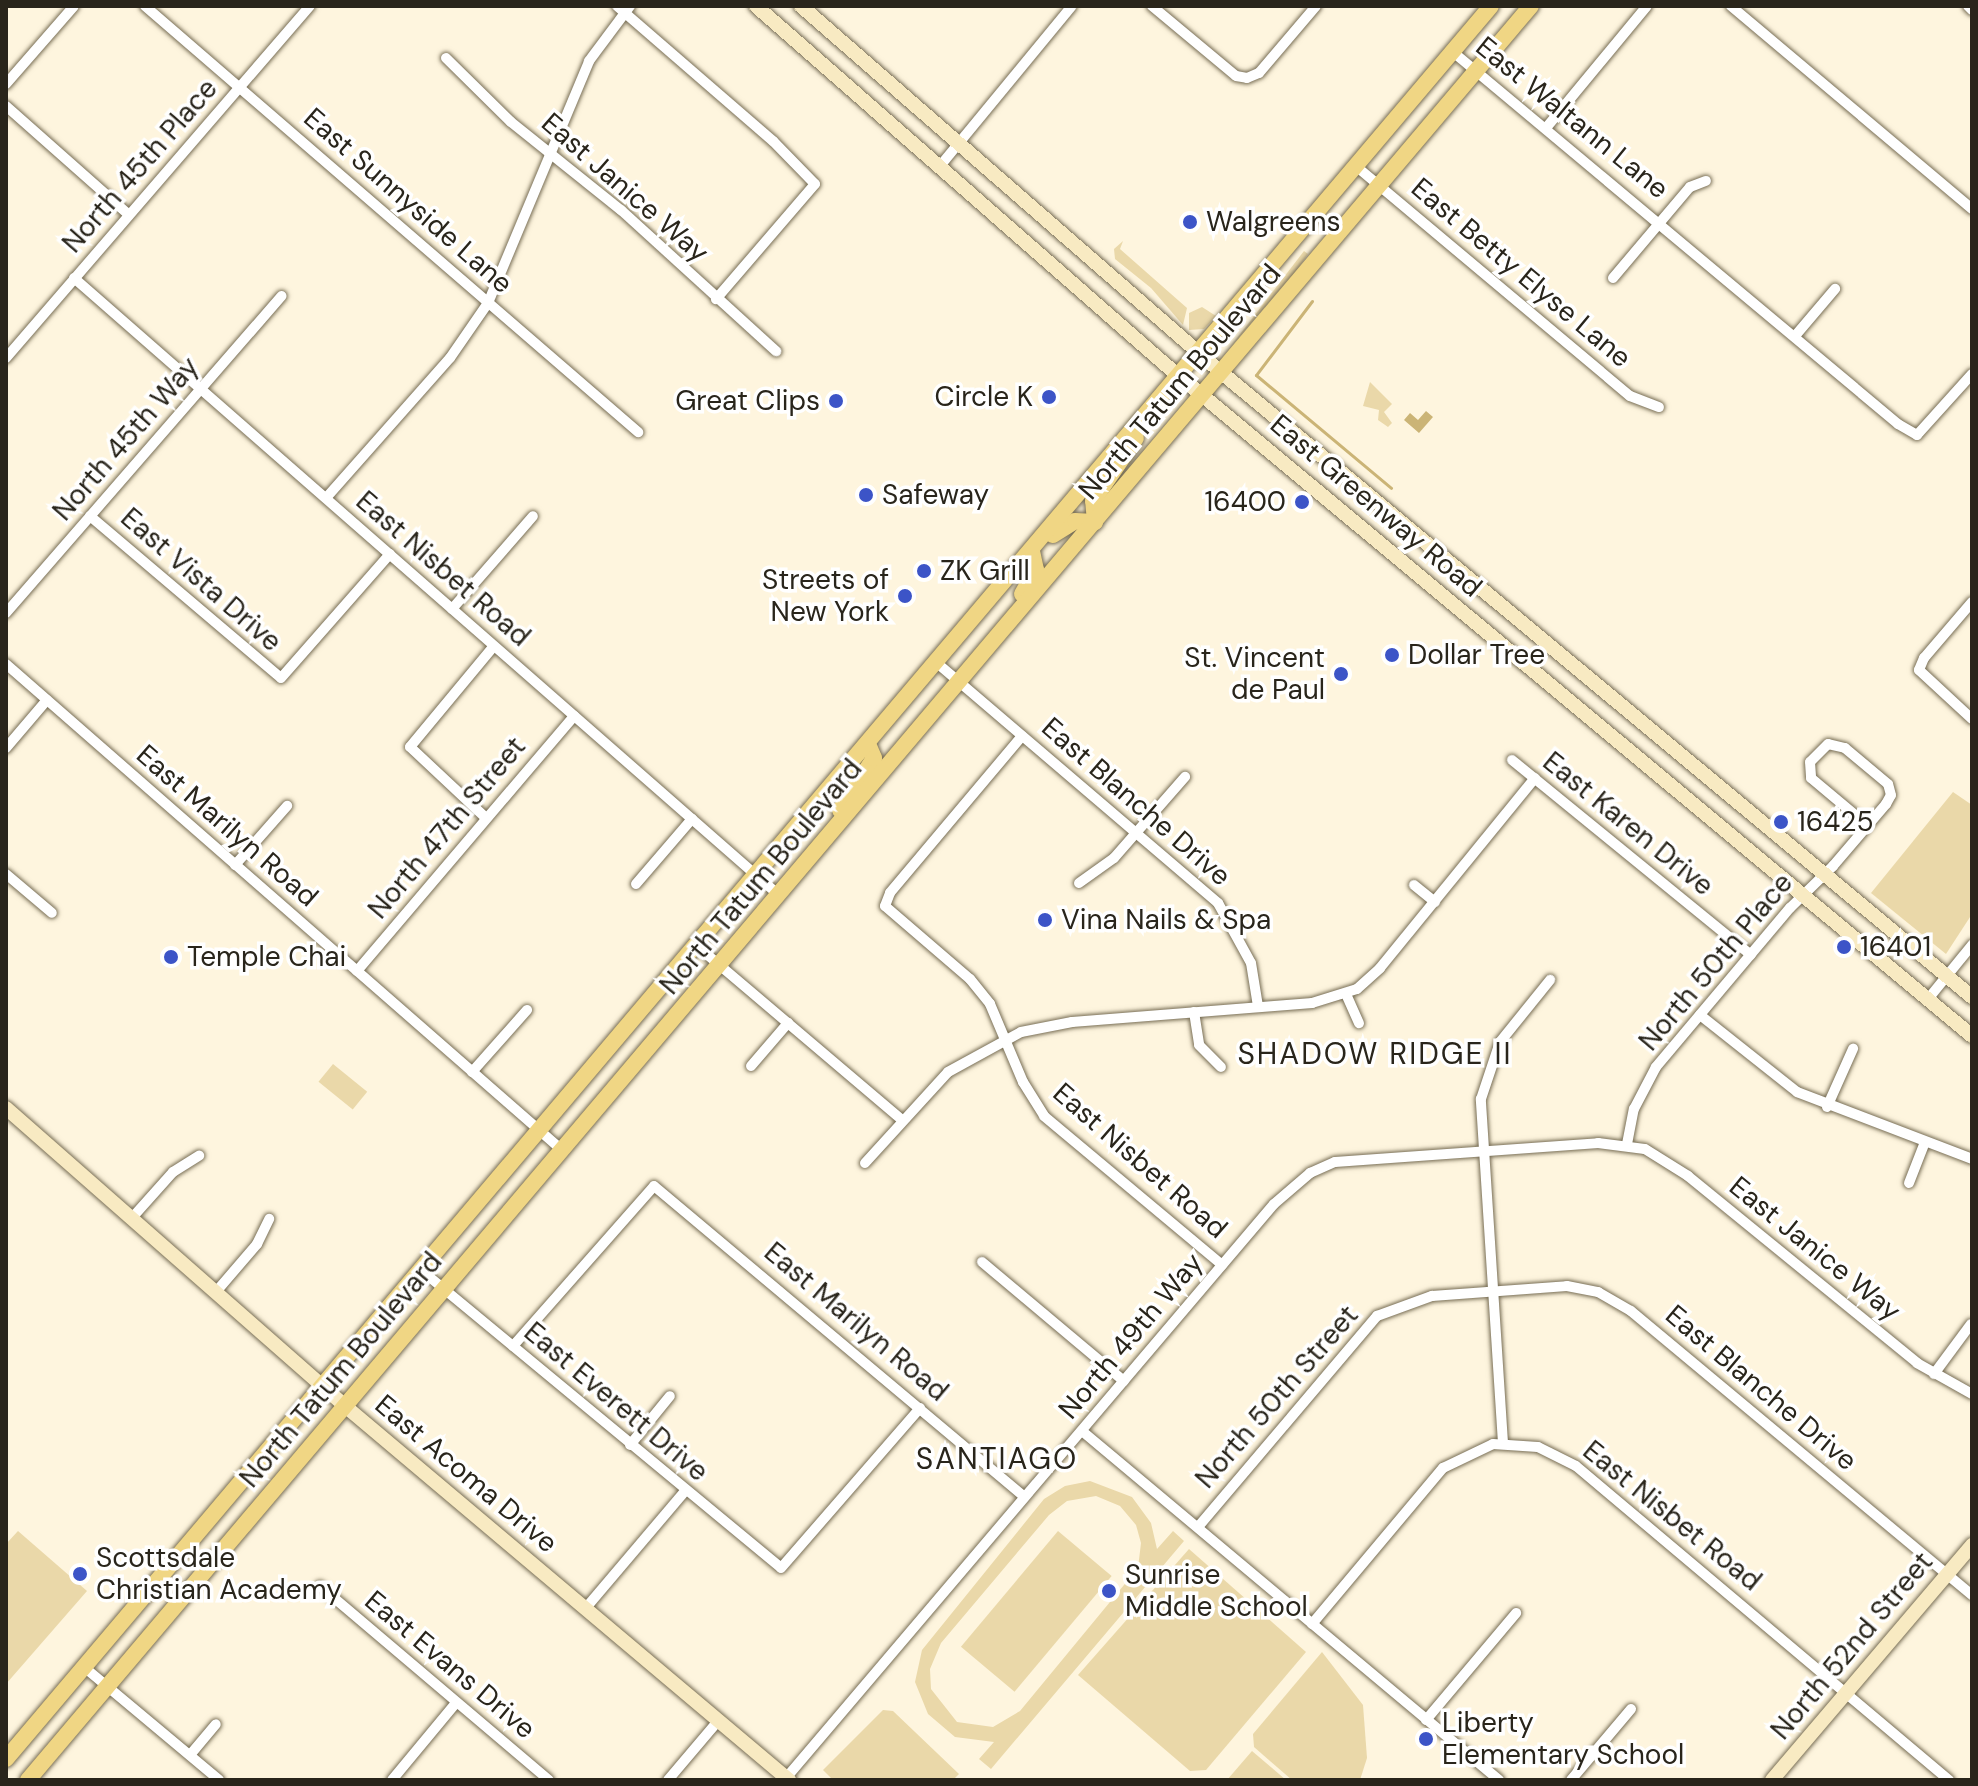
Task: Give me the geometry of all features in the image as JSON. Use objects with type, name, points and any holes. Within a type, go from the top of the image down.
[{"type":"main road","name":"East Greenway Road","points":[[756,6],[1180,377],[1972,1036]]},
{"type":"main road","name":"East Greenway Road","points":[[801,6],[1222,373],[1972,997]]},
{"type":"main road","name":"North Tatum Boulevard","points":[[6,1759],[1200,354],[1491,6]]},
{"type":"main road","name":"North Tatum Boulevard","points":[[28,1780],[1531,6]]},
{"type":"main road","points":[[1015,232],[1035,210]]},
{"type":"main road","points":[[960,683],[969,656],[1033,579],[1032,551],[1051,555],[1095,522],[1093,501],[1127,458],[1145,418]]},
{"type":"main road","points":[[830,836],[840,809],[874,758],[868,744]]},
{"type":"main road","name":"East Acoma Drive","points":[[6,1108],[345,1406],[787,1779]]},
{"type":"main road","name":"North 52nd Street","points":[[1772,1780],[1972,1545]]},
{"type":"street","points":[[6,84],[74,6]]},
{"type":"street","name":"East Sunnyside Lane","points":[[145,6],[638,432]]},
{"type":"street","name":"North 45th Place","points":[[6,358],[310,6]]},
{"type":"street","points":[[940,166],[1072,6]]},
{"type":"street","points":[[1152,6],[1236,76],[1247,78],[1259,73],[1316,6]]},
{"type":"street","points":[[1546,128],[1647,6]]},
{"type":"street","points":[[1731,6],[1972,209]]},
{"type":"street","points":[[326,498],[450,358],[488,303],[589,61],[624,8],[773,141],[815,184],[716,299]]},
{"type":"street","name":"East Waltann Lane","points":[[1453,52],[1917,435],[1972,374]]},
{"type":"street","name":"East Janice Way","points":[[446,58],[776,351]]},
{"type":"street","points":[[6,106],[129,215]]},
{"type":"street","name":"East Betty Elyse Lane","points":[[1357,167],[1630,396],[1659,407]]},
{"type":"street","name":"East Waltann Lane","points":[[1613,278],[1690,187],[1706,181]]},
{"type":"street","name":"East Nisbet Road","points":[[74,278],[780,896]]},
{"type":"street","points":[[1795,336],[1835,289]]},
{"type":"street","name":"North 45th Way","points":[[6,613],[282,296]]},
{"type":"street","name":"East Vista Drive","points":[[90,516],[281,678],[390,554]]},
{"type":"street","points":[[452,609],[533,516]]},
{"type":"street","points":[[1972,602],[1924,658],[1919,670],[1972,719]]},
{"type":"street","points":[[486,818],[410,747],[494,646]]},
{"type":"street","name":"East Blanche Drive","points":[[937,663],[1137,833],[1230,919],[1251,963],[1258,1006]]},
{"type":"street","name":"East Marilyn Road","points":[[6,664],[562,1150]]},
{"type":"street","points":[[6,748],[47,700]]},
{"type":"street","name":"North 47th Street","points":[[357,971],[574,716]]},
{"type":"street","name":"East Nisbet Road","points":[[1022,736],[890,893],[885,906],[970,979],[990,1004],[1044,1116],[1222,1265]]},
{"type":"street","name":"North 50th Place","points":[[1627,1144],[1641,1092],[1700,1015],[1867,825],[1891,795],[1888,784],[1845,748],[1828,744],[1810,762],[1811,778],[1867,825]]},
{"type":"street","name":"East Karen Drive","points":[[1512,760],[1751,955]]},
{"type":"street","points":[[1079,883],[1095,875],[1137,833],[1185,777]]},
{"type":"street","points":[[865,1163],[901,1119],[948,1072],[1006,1040],[1072,1022],[1320,1002],[1346,994],[1371,978],[1535,778]]},
{"type":"street","points":[[235,865],[287,806]]},
{"type":"street","points":[[636,884],[692,819]]},
{"type":"street","points":[[6,874],[52,913]]},
{"type":"street","points":[[1414,885],[1435,902]]},
{"type":"street","points":[[1928,999],[1972,945]]},
{"type":"street","points":[[697,946],[901,1119]]},
{"type":"street","points":[[1312,1624],[1443,1468],[1472,1451],[1503,1443],[1481,1099],[1500,1042],[1550,980]]},
{"type":"street","points":[[1346,994],[1359,1023]]},
{"type":"street","points":[[472,1072],[527,1010]]},
{"type":"street","points":[[1194,1012],[1199,1045],[1221,1067]]},
{"type":"street","points":[[1700,1015],[1785,1084],[1827,1107],[1972,1159]]},
{"type":"street","points":[[751,1066],[788,1023]]},
{"type":"street","points":[[1827,1107],[1853,1049]]},
{"type":"street","points":[[1909,1183],[1925,1142]]},
{"type":"street","name":"East Janice Way","points":[[1627,1144],[1669,1162],[1934,1374],[1972,1394]]},
{"type":"street","name":"North 49th Way","points":[[787,1779],[1274,1204],[1310,1173],[1335,1162],[1627,1144]]},
{"type":"street","points":[[131,1219],[173,1172],[199,1156]]},
{"type":"street","name":"East Marilyn Road","points":[[513,1346],[654,1186],[1024,1497]]},
{"type":"street","points":[[215,1293],[257,1244],[269,1219]]},
{"type":"street","points":[[982,1262],[1124,1381]]},
{"type":"street","name":"East Everett Drive","points":[[421,1270],[781,1568],[920,1408]]},
{"type":"street","name":"East Blanche Drive","points":[[1492,1292],[1567,1286],[1614,1299],[1972,1595]]},
{"type":"street","name":"North 50th Street","points":[[1198,1527],[1377,1316],[1405,1302],[1492,1292]]},
{"type":"street","points":[[1934,1374],[1971,1324]]},
{"type":"street","points":[[630,1445],[670,1396]]},
{"type":"street","points":[[1082,1431],[1499,1780]]},
{"type":"street","name":"East Nisbet Road","points":[[1503,1443],[1538,1447],[1576,1466],[1949,1780]]},
{"type":"street","points":[[585,1609],[685,1491]]},
{"type":"street","name":"East Evans Drive","points":[[320,1586],[549,1780]]},
{"type":"street","points":[[1426,1720],[1516,1613]]},
{"type":"street","points":[[84,1667],[219,1780]]},
{"type":"street","points":[[392,1780],[456,1703]]},
{"type":"street","points":[[1571,1780],[1631,1709]]},
{"type":"street","points":[[668,1780],[718,1721]]},
{"type":"street","points":[[190,1755],[216,1724]]},
{"type":"shaded area","points":[[1123,241],[1120,249],[1187,308],[1183,325],[1151,288],[1115,259],[1114,249]]},
{"type":"shaded area","points":[[1304,251],[1308,254],[1296,271],[1231,346]]},
{"type":"shaded area","points":[[1202,307],[1216,316],[1204,329],[1189,330],[1189,313]]},
{"type":"shaded area","points":[[1370,382],[1392,404],[1384,412],[1392,423],[1388,427],[1378,420],[1379,410],[1363,406]]},
{"type":"shaded area","points":[[1426,411],[1433,417],[1419,433],[1404,420],[1410,413],[1418,420]]},
{"type":"shaded area","points":[[1953,792],[1972,805],[1972,914],[1946,954],[1871,893]]},
{"type":"shaded area","points":[[333,1064],[367,1092],[353,1110],[319,1082]]},
{"type":"shaded area","points":[[1090,1481],[1132,1497],[1151,1523],[1157,1549],[1173,1531],[1184,1541],[991,1769],[979,1759],[994,1742],[955,1737],[928,1714],[915,1682],[922,1650],[1044,1499],[1065,1486]],"holes":[[[1096,1496],[1120,1506],[1136,1525],[1141,1543],[1138,1568],[1020,1711],[993,1727],[957,1722],[931,1689],[930,1669],[941,1643],[1049,1515],[1067,1501]]]},
{"type":"shaded area","points":[[18,1531],[87,1591],[6,1684],[6,1544]]},
{"type":"shaded area","points":[[1058,1531],[1112,1576],[1015,1692],[961,1647]]},
{"type":"shaded area","points":[[1189,1549],[1306,1652],[1206,1770],[1190,1771],[1078,1675]]},
{"type":"shaded area","points":[[1322,1652],[1363,1705],[1367,1758],[1360,1780],[1292,1780],[1254,1747],[1253,1734]]},
{"type":"shaded area","points":[[883,1710],[893,1711],[959,1774],[953,1780],[833,1780],[823,1770]]},
{"type":"shaded area","points":[[1252,1751],[1286,1780],[1227,1780]]},
{"type":"waterway","points":[[1312,301],[1256,375],[1391,488]]},
{"type":"place","name":"Walgreens","points":[[1190,222]]},
{"type":"place","name":"Circle K","points":[[1049,397]]},
{"type":"place","name":"Great Clips","points":[[836,401]]},
{"type":"place","name":"Safeway","points":[[866,495]]},
{"type":"place","name":"16400","points":[[1302,502]]},
{"type":"place","name":"ZK Grill","points":[[924,571]]},
{"type":"place","name":"Streets of New York","points":[[905,596]]},
{"type":"place","name":"Dollar Tree","points":[[1392,655]]},
{"type":"place","name":"St. Vincent de Paul","points":[[1341,674]]},
{"type":"place","name":"16425","points":[[1781,822]]},
{"type":"place","name":"Vina Nails & Spa","points":[[1045,920]]},
{"type":"place","name":"16401","points":[[1844,947]]},
{"type":"place","name":"Temple Chai","points":[[171,957]]},
{"type":"place","name":"Scottsdale Christian Academy","points":[[80,1574]]},
{"type":"place","name":"Sunrise Middle School","points":[[1109,1591]]},
{"type":"place","name":"Liberty Elementary School","points":[[1426,1739]]},
{"type":"district","name":"SHADOW RIDGE II","points":[[1375,1054]]},
{"type":"district","name":"SANTIAGO","points":[[997,1459]]}]
